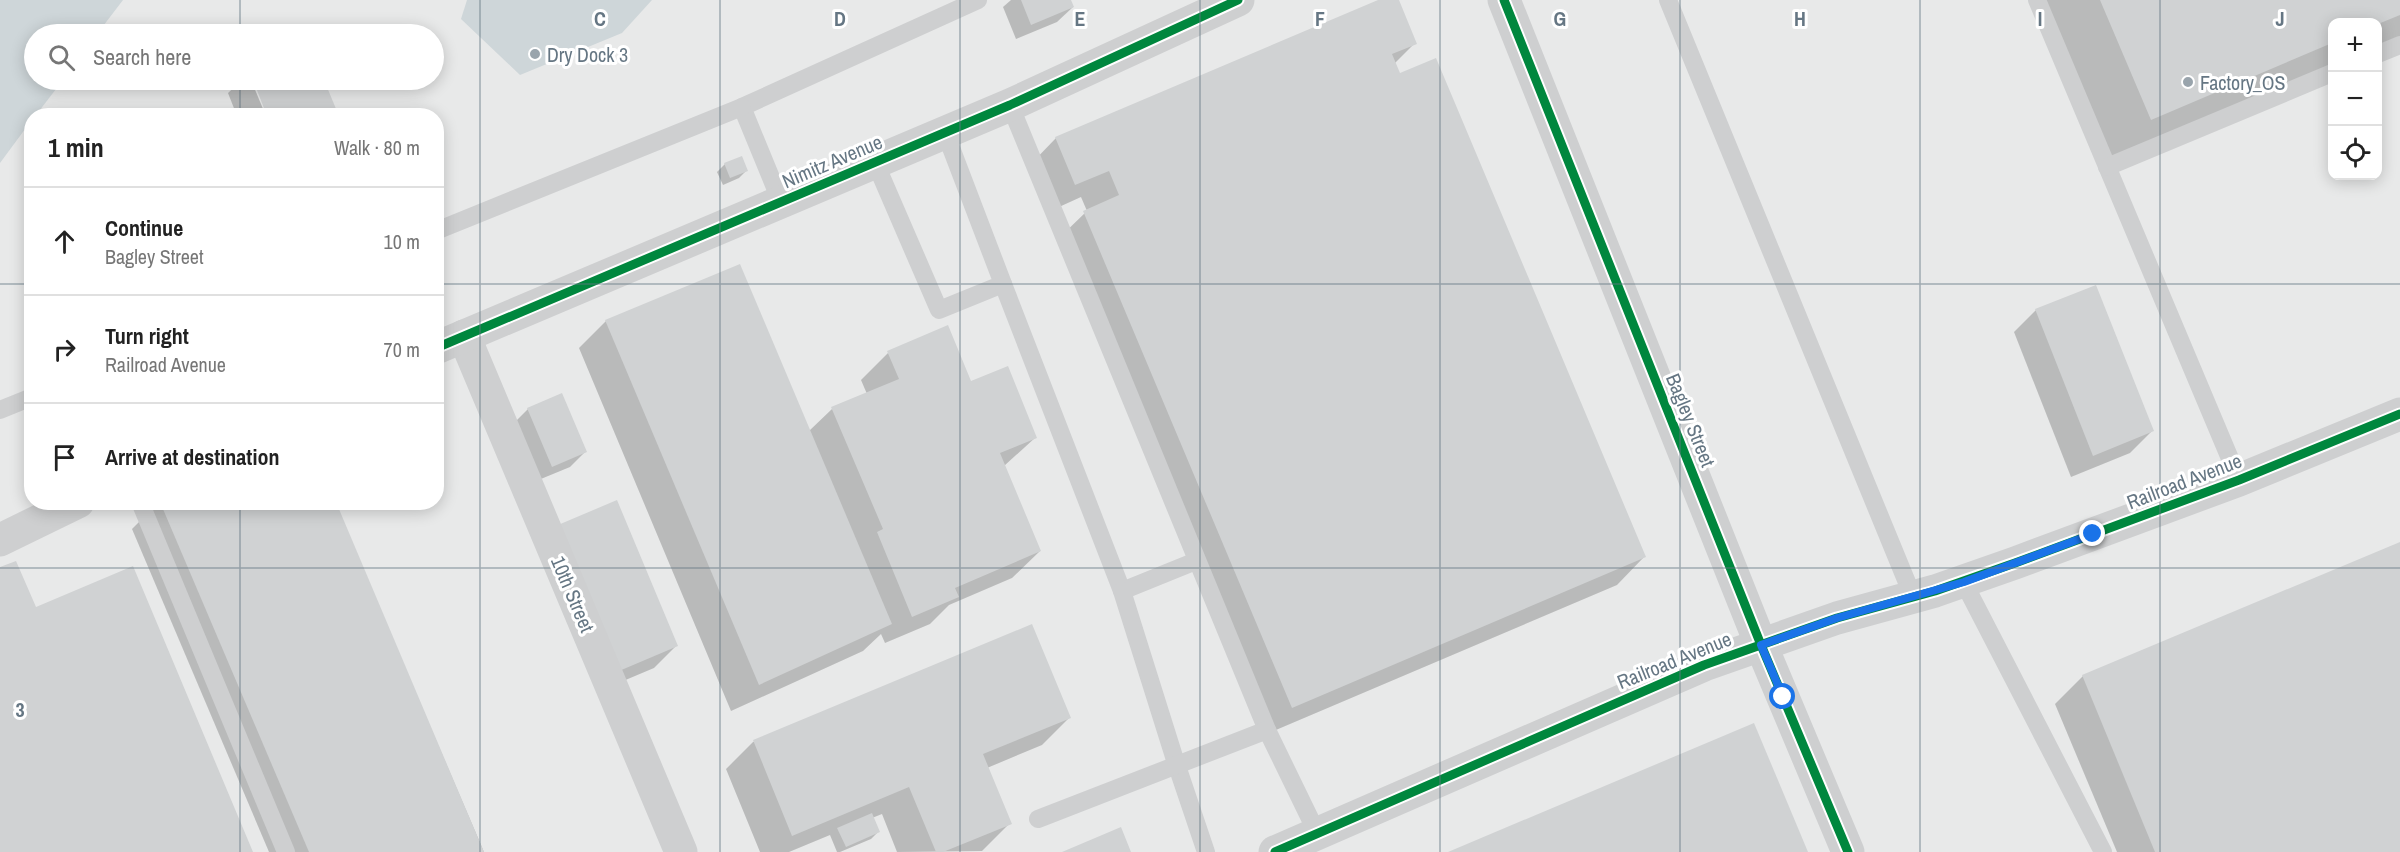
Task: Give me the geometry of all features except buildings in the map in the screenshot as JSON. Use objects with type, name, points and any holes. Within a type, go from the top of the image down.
[{"type":"street","name":"Nimitz Avenue","points":[[450,342],[1010,105],[1238,0]]},
{"type":"street","name":"Bagley Street","points":[[1504,0],[1761,645],[1848,852]]},
{"type":"street","name":"10th Street","points":[[450,342],[681,852]]},
{"type":"street","name":"Railroad Avenue","points":[[1275,852],[1704,665],[1837,618],[1964,582],[2239,480],[2400,414]]},
{"type":"street","points":[[0,540],[62,510]]},
{"type":"lane","points":[[444,228],[742,107],[978,0]]},
{"type":"lane","points":[[1668,0],[1913,597]]},
{"type":"lane","points":[[2037,0],[2239,480]]},
{"type":"lane","points":[[2382,52],[2400,45]]},
{"type":"lane","points":[[2107,167],[2328,75]]},
{"type":"lane","points":[[1010,105],[1267,730],[1317,833]]},
{"type":"lane","points":[[742,107],[781,202]]},
{"type":"lane","points":[[945,132],[1122,591],[1206,852]]},
{"type":"lane","points":[[875,162],[939,310],[1003,284]]},
{"type":"lane","points":[[0,410],[24,400]]},
{"type":"lane","points":[[143,510],[285,852]]},
{"type":"lane","points":[[1122,591],[1196,561]]},
{"type":"lane","points":[[1964,582],[2103,852]]},
{"type":"lane","points":[[1038,819],[1267,730]]},
{"type":"shaded area","points":[[0,0],[2400,0],[2400,852],[0,852]]},
{"type":"shaded area","points":[[0,0],[123,0],[105,24],[24,24],[24,90],[55,90],[41,108],[24,108],[24,130],[0,163]]},
{"type":"shaded area","name":"Dry Dock 3","points":[[467,0],[652,0],[622,33],[520,75],[461,19]]},
{"type":"cycle path","points":[[444,345],[1010,105],[1238,0]]},
{"type":"cycle path","points":[[1504,0],[1761,645],[1848,852]]},
{"type":"cycle path","points":[[1275,852],[1704,665],[1837,618],[1935,591],[2015,563],[2239,480],[2400,414]]},
{"type":"place","name":"Dry Dock 3","points":[[535,54]]},
{"type":"place","name":"Factory_OS","points":[[2188,82]]},
{"type":"route","points":[[1783,697],[1761,645],[1837,618],[1964,582],[2093,534]]}]
